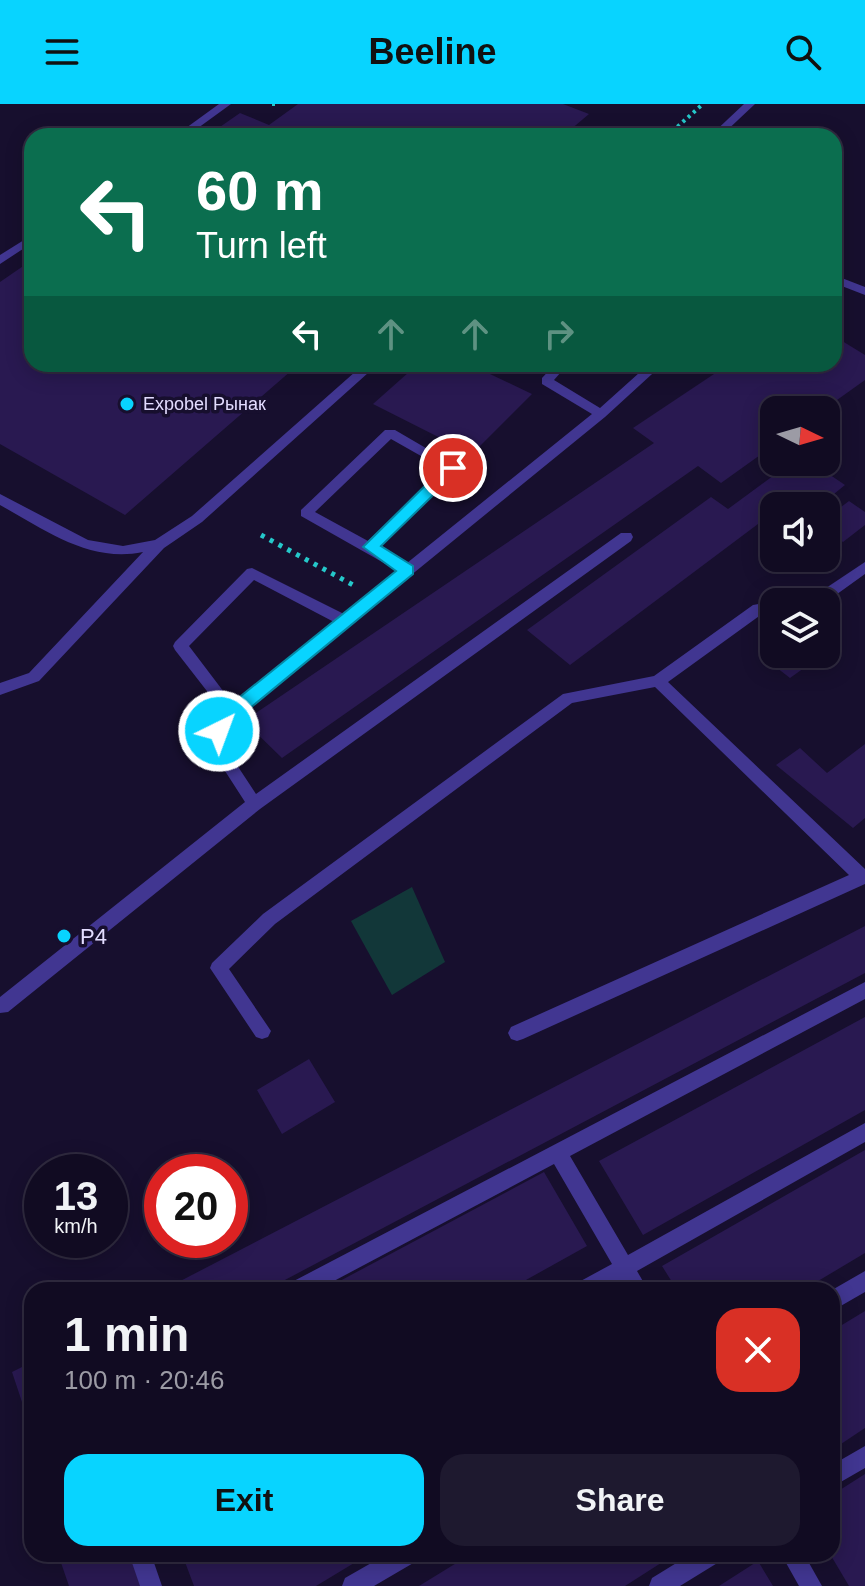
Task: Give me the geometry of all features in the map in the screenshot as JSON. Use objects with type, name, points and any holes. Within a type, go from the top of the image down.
[{"type":"lane","points":[[192,128],[226,104]]},
{"type":"lane","points":[[724,128],[750,104]]},
{"type":"lane","points":[[0,260],[24,244]]},
{"type":"lane","points":[[842,282],[865,291]]},
{"type":"lane","points":[[0,689],[34,677],[159,544],[197,519],[363,372]]},
{"type":"lane","points":[[554,372],[546,381],[601,414]]},
{"type":"lane","points":[[254,804],[224,757],[219,731],[232,713],[601,414],[648,372]]},
{"type":"lane","points":[[371,547],[453,468],[390,433],[306,513],[408,570]]},
{"type":"lane","points":[[0,499],[85,545],[123,551],[159,544]]},
{"type":"lane","points":[[2,1006],[254,804],[626,537]]},
{"type":"lane","points":[[835,588],[865,567]]},
{"type":"lane","points":[[232,713],[180,646],[252,573],[345,621]]},
{"type":"lane","points":[[262,1031],[218,968],[269,919],[568,698],[658,681],[760,609]]},
{"type":"lane","points":[[517,1033],[864,877],[658,681]]},
{"type":"lane","points":[[312,1282],[865,990]]},
{"type":"lane","points":[[598,1282],[865,1132]]},
{"type":"lane","points":[[558,1153],[633,1282]]},
{"type":"lane","points":[[840,1296],[865,1281]]},
{"type":"lane","points":[[840,1472],[865,1456]]},
{"type":"lane","points":[[143,1562],[151,1586]]},
{"type":"lane","points":[[353,1586],[394,1562]]},
{"type":"lane","points":[[660,1586],[698,1562]]},
{"type":"lane","points":[[797,1562],[811,1586]]},
{"type":"path","points":[[676,128],[703,104]]},
{"type":"path","points":[[261,535],[374,597]]},
{"type":"green space","points":[[412,887],[445,962],[392,995],[351,921]]},
{"type":"building","points":[[298,104],[563,104],[589,114],[572,128],[218,128],[240,113],[269,125]]},
{"type":"building","name":"Expobel Рынак","points":[[24,266],[24,372],[290,372],[125,515],[0,444],[0,282]]},
{"type":"building","points":[[842,341],[865,355],[865,380],[840,398],[760,396],[760,455],[721,483],[698,466],[282,758],[244,721],[654,443],[633,428],[717,372],[842,372]]},
{"type":"building","points":[[409,372],[486,372],[532,394],[472,454],[373,404]]},
{"type":"building","points":[[773,476],[832,476],[845,485],[836,492],[760,492],[760,522],[570,665],[527,630],[711,497],[728,509]]},
{"type":"building","points":[[849,501],[865,512],[865,525],[843,542],[840,540],[840,506]]},
{"type":"building","points":[[777,668],[804,668],[790,678]]},
{"type":"building","points":[[865,744],[865,818],[853,828],[776,765],[800,748],[827,773]]},
{"type":"building","points":[[865,926],[865,973],[281,1282],[178,1282],[225,1258],[248,1258],[248,1246]]},
{"type":"building","points":[[865,1017],[865,1110],[643,1235],[599,1161]]},
{"type":"building","points":[[309,1059],[335,1102],[282,1134],[257,1090]]},
{"type":"building","points":[[865,1150],[865,1253],[816,1282],[672,1282],[662,1266]]},
{"type":"building","points":[[544,1172],[587,1246],[522,1282],[338,1282]]},
{"type":"building","points":[[865,1311],[865,1428],[840,1445],[840,1326]]},
{"type":"building","points":[[24,1366],[24,1408],[12,1372]]},
{"type":"building","points":[[865,1474],[865,1586],[849,1586],[835,1562],[840,1562],[840,1490]]},
{"type":"building","points":[[61,1562],[133,1562],[141,1586],[69,1586]]},
{"type":"building","points":[[185,1562],[356,1562],[316,1586],[194,1586]]},
{"type":"building","points":[[458,1562],[662,1562],[625,1586],[419,1586]]},
{"type":"building","points":[[759,1562],[773,1586],[719,1586]]},
{"type":"place","name":"Expobel Рынак","points":[[127,404]]},
{"type":"place","name":"P4","points":[[64,936]]},
{"type":"route","points":[[219,731],[232,713],[408,570],[371,547],[453,468]]}]
